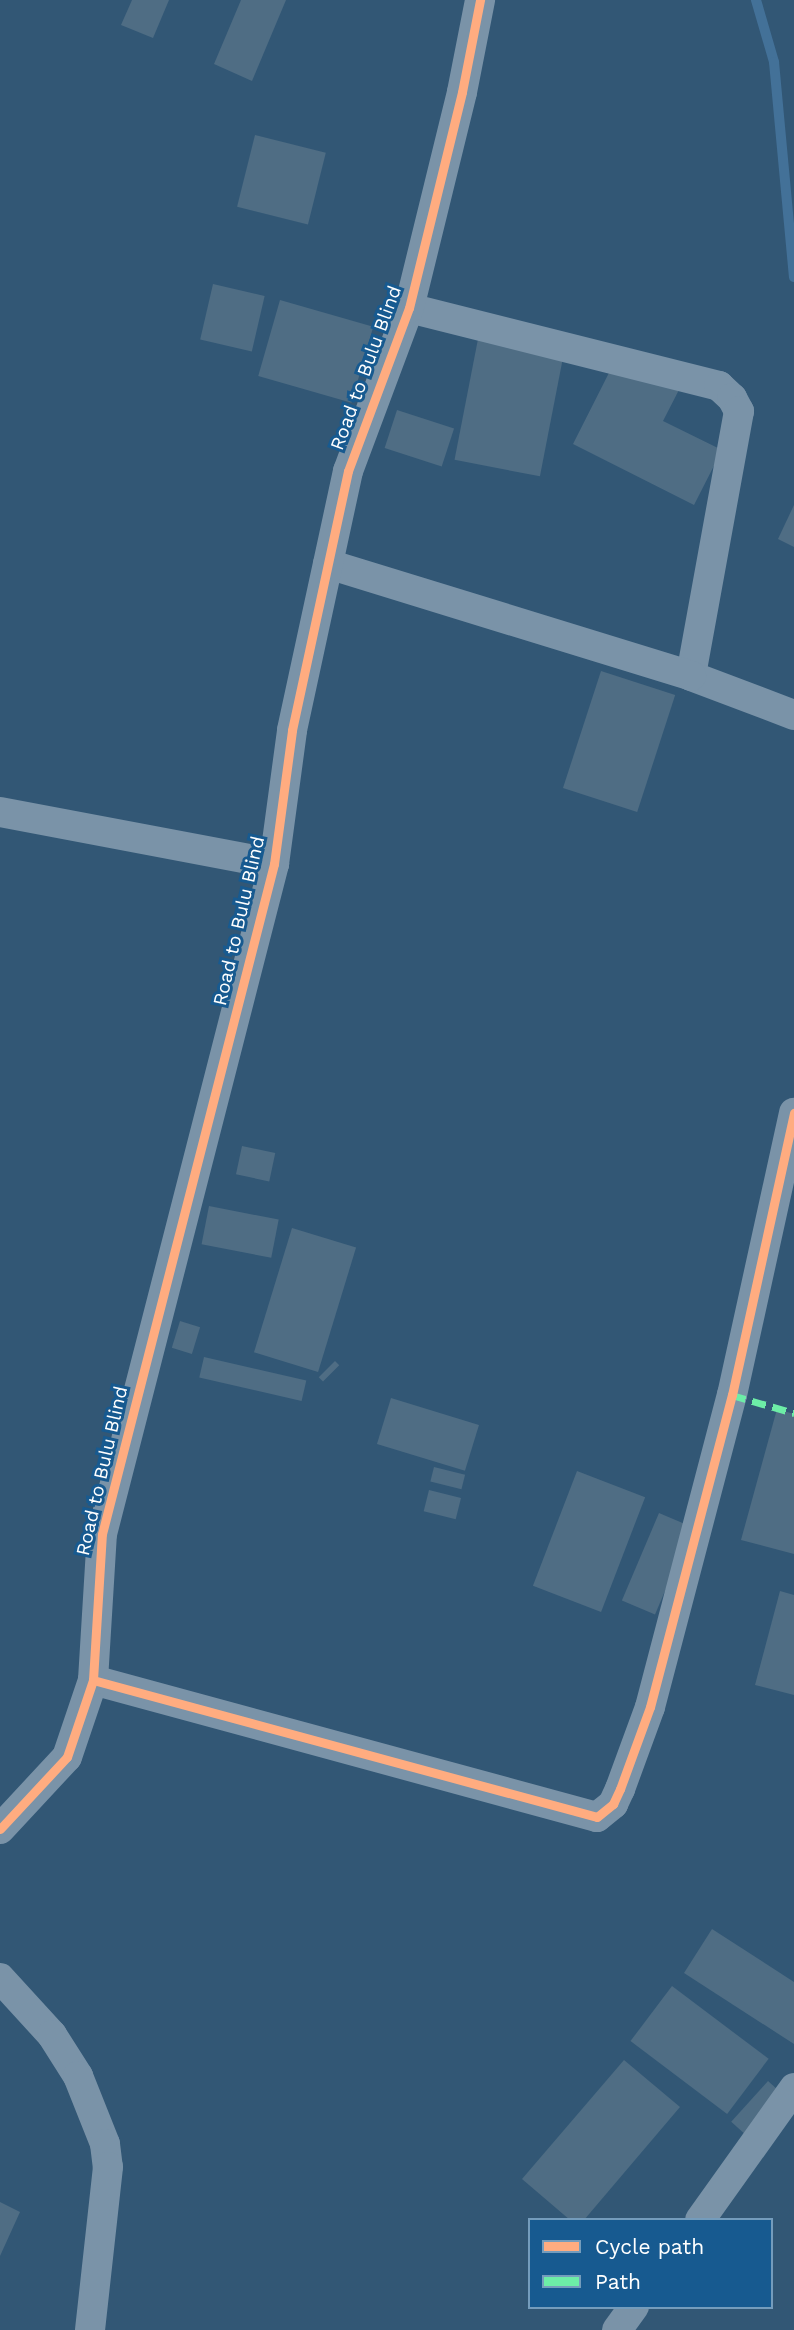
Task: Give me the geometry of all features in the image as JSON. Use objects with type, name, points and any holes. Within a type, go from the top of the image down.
[{"type":"street","name":"Road to Bulu Blind","points":[[0,1829],[67,1757],[93,1680],[102,1534],[274,864],[292,730],[354,448],[409,308],[463,92],[480,0]]},
{"type":"street","points":[[409,308],[719,386],[732,398],[739,411],[691,676]]},
{"type":"street","points":[[328,564],[691,676],[794,715]]},
{"type":"street","points":[[0,812],[274,864]]},
{"type":"street","points":[[93,1680],[597,1817],[613,1804],[650,1707],[732,1395],[794,1113]]},
{"type":"street","points":[[0,1978],[52,2035],[72,2066],[105,2144],[108,2167],[90,2330]]},
{"type":"street","points":[[701,2218],[794,2088]]},
{"type":"street","points":[[617,2330],[633,2309]]},
{"type":"building","points":[[132,0],[169,0],[153,38],[121,25]]},
{"type":"building","points":[[241,0],[286,0],[252,81],[214,64]]},
{"type":"building","points":[[255,135],[326,153],[308,224],[237,207]]},
{"type":"building","points":[[213,284],[265,296],[252,351],[200,340]]},
{"type":"building","points":[[280,300],[373,327],[351,403],[258,376]]},
{"type":"building","points":[[478,339],[563,356],[540,476],[455,460]]},
{"type":"building","points":[[619,353],[682,384],[663,421],[722,450],[694,505],[573,444]]},
{"type":"building","points":[[397,410],[454,429],[442,467],[385,448]]},
{"type":"building","points":[[794,505],[794,547],[778,539]]},
{"type":"building","points":[[601,671],[675,695],[637,812],[563,788]]},
{"type":"building","points":[[242,1146],[275,1153],[269,1181],[236,1174]]},
{"type":"building","points":[[209,1206],[279,1220],[271,1258],[202,1244]]},
{"type":"building","points":[[292,1228],[356,1248],[318,1372],[254,1352]]},
{"type":"building","points":[[180,1321],[200,1327],[192,1354],[172,1348]]},
{"type":"building","points":[[204,1357],[306,1381],[302,1401],[199,1377]]},
{"type":"building","points":[[335,1361],[339,1365],[323,1382],[319,1377]]},
{"type":"building","points":[[391,1398],[479,1425],[465,1471],[377,1444]]},
{"type":"building","points":[[777,1409],[794,1414],[794,1554],[741,1540]]},
{"type":"building","points":[[434,1467],[465,1475],[461,1489],[430,1482]]},
{"type":"building","points":[[577,1471],[645,1497],[601,1612],[533,1586]]},
{"type":"building","points":[[429,1490],[461,1498],[456,1519],[424,1511]]},
{"type":"building","points":[[659,1513],[692,1527],[655,1615],[622,1600]]},
{"type":"building","points":[[780,1591],[794,1595],[794,1695],[755,1685]]},
{"type":"building","points":[[712,1929],[794,1982],[794,2044],[684,1973]]},
{"type":"building","points":[[672,1986],[769,2059],[727,2114],[630,2041]]},
{"type":"building","points":[[624,2060],[680,2107],[586,2218],[568,2218],[522,2179]]},
{"type":"building","points":[[768,2081],[787,2098],[750,2139],[731,2122]]},
{"type":"building","points":[[0,2202],[20,2212],[0,2256]]},
{"type":"waterway","points":[[756,0],[774,62],[794,277]]},
{"type":"marked path","points":[[732,1395],[794,1413]]},
{"type":"cycle path","points":[[0,1829],[67,1757],[93,1680],[102,1534],[274,864],[292,730],[348,471],[409,308],[462,92],[480,0]]},
{"type":"cycle path","points":[[93,1680],[597,1817],[613,1804],[650,1707],[732,1395],[794,1113]]}]
